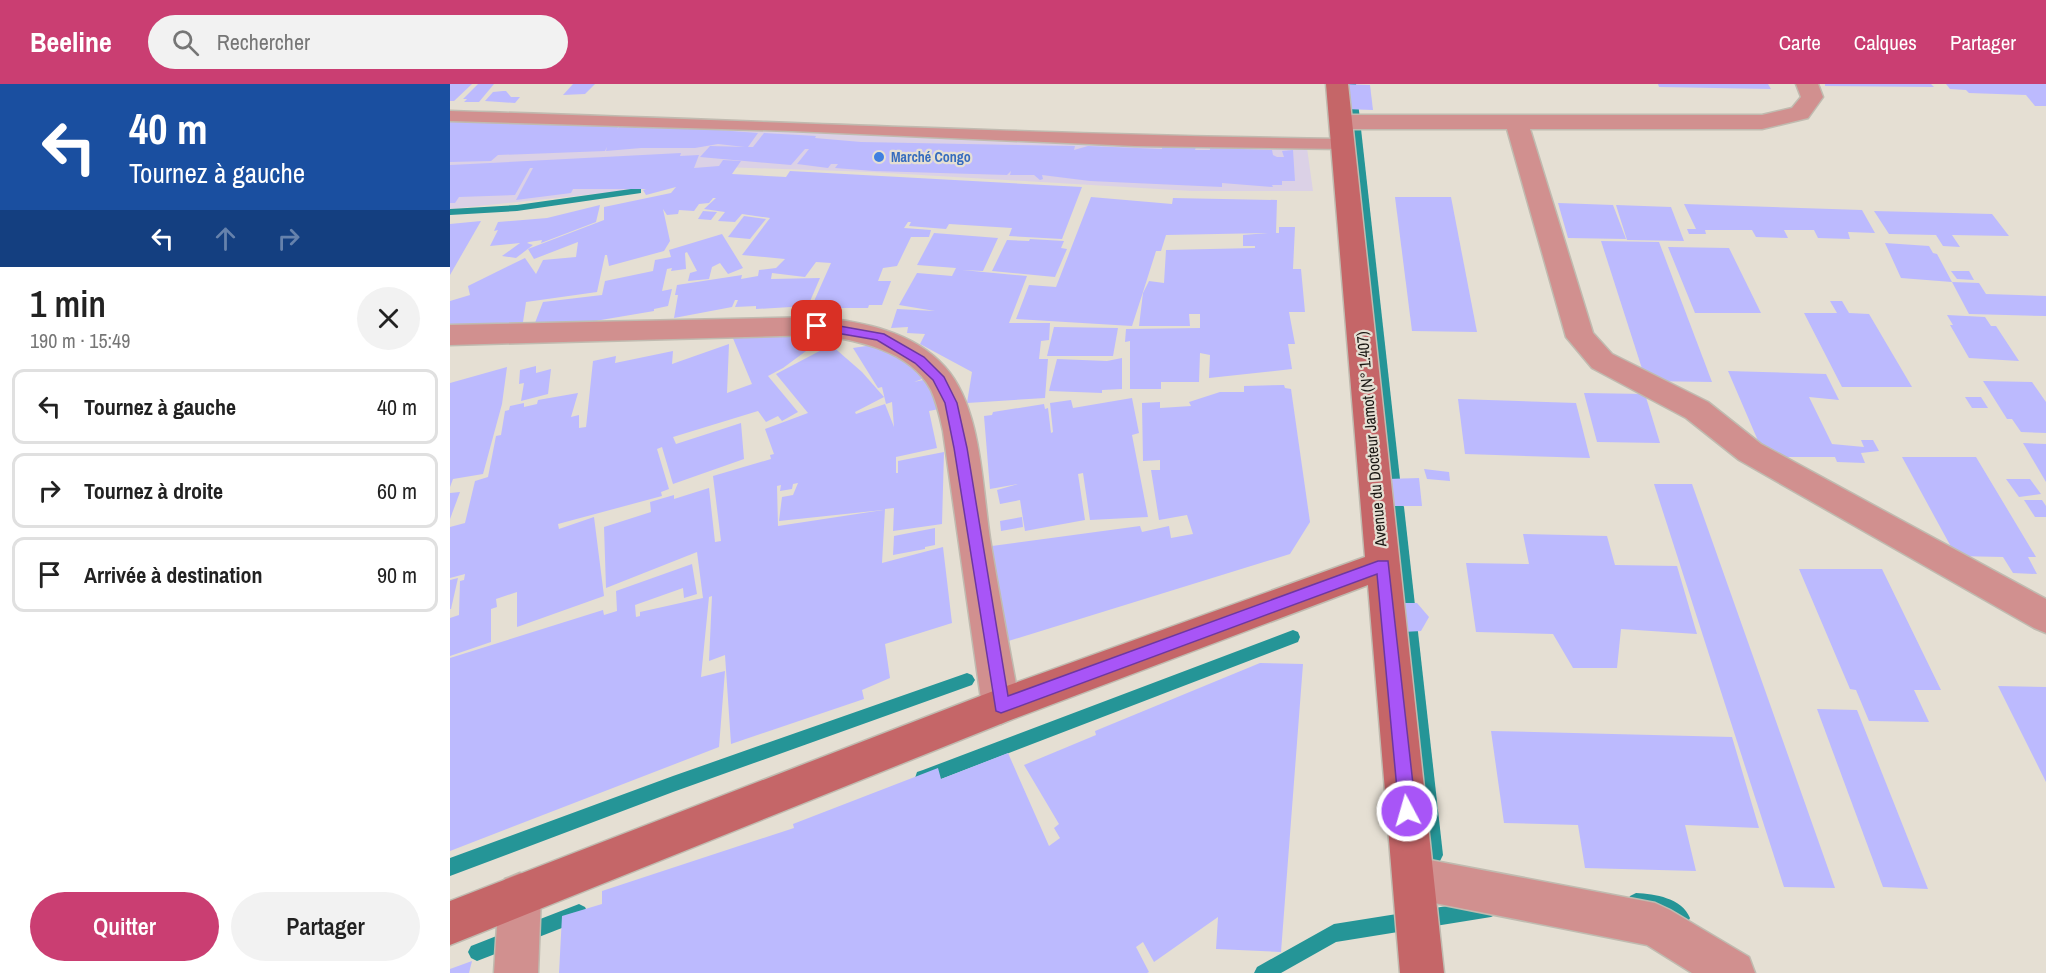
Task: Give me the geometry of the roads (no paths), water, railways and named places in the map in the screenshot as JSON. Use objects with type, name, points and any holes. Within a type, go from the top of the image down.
[{"type":"main road","name":"Avenue du Docteur Jamot (N° 1.407)","points":[[1337,84],[1421,966]]},
{"type":"main road","points":[[450,923],[1001,706],[1383,565]]},
{"type":"street","points":[[1342,133],[1517,123],[1762,122],[1800,113],[1812,97],[1807,84]]},
{"type":"street","points":[[1517,123],[1580,337],[1602,361],[1697,410],[1750,452],[2046,617]]},
{"type":"street","points":[[450,335],[817,326],[879,336],[920,360],[938,377],[951,403],[961,448],[1001,706]]},
{"type":"street","points":[[1414,886],[1655,925],[1733,973]]},
{"type":"street","points":[[516,973],[520,894]]},
{"type":"lane","points":[[450,116],[792,126],[1135,141],[1342,133]]},
{"type":"waterway","points":[[1352,84],[1394,479]]},
{"type":"waterway","points":[[450,212],[517,208],[638,191]]},
{"type":"waterway","points":[[1397,507],[1434,855]]},
{"type":"waterway","points":[[923,778],[1293,637]]},
{"type":"waterway","points":[[450,867],[673,784],[967,680]]},
{"type":"waterway","points":[[1636,902],[1658,903],[1681,918]]},
{"type":"waterway","points":[[1263,973],[1334,933],[1491,908]]},
{"type":"waterway","points":[[477,952],[579,913]]},
{"type":"place","name":"Marché Congo","points":[[879,157]]}]
